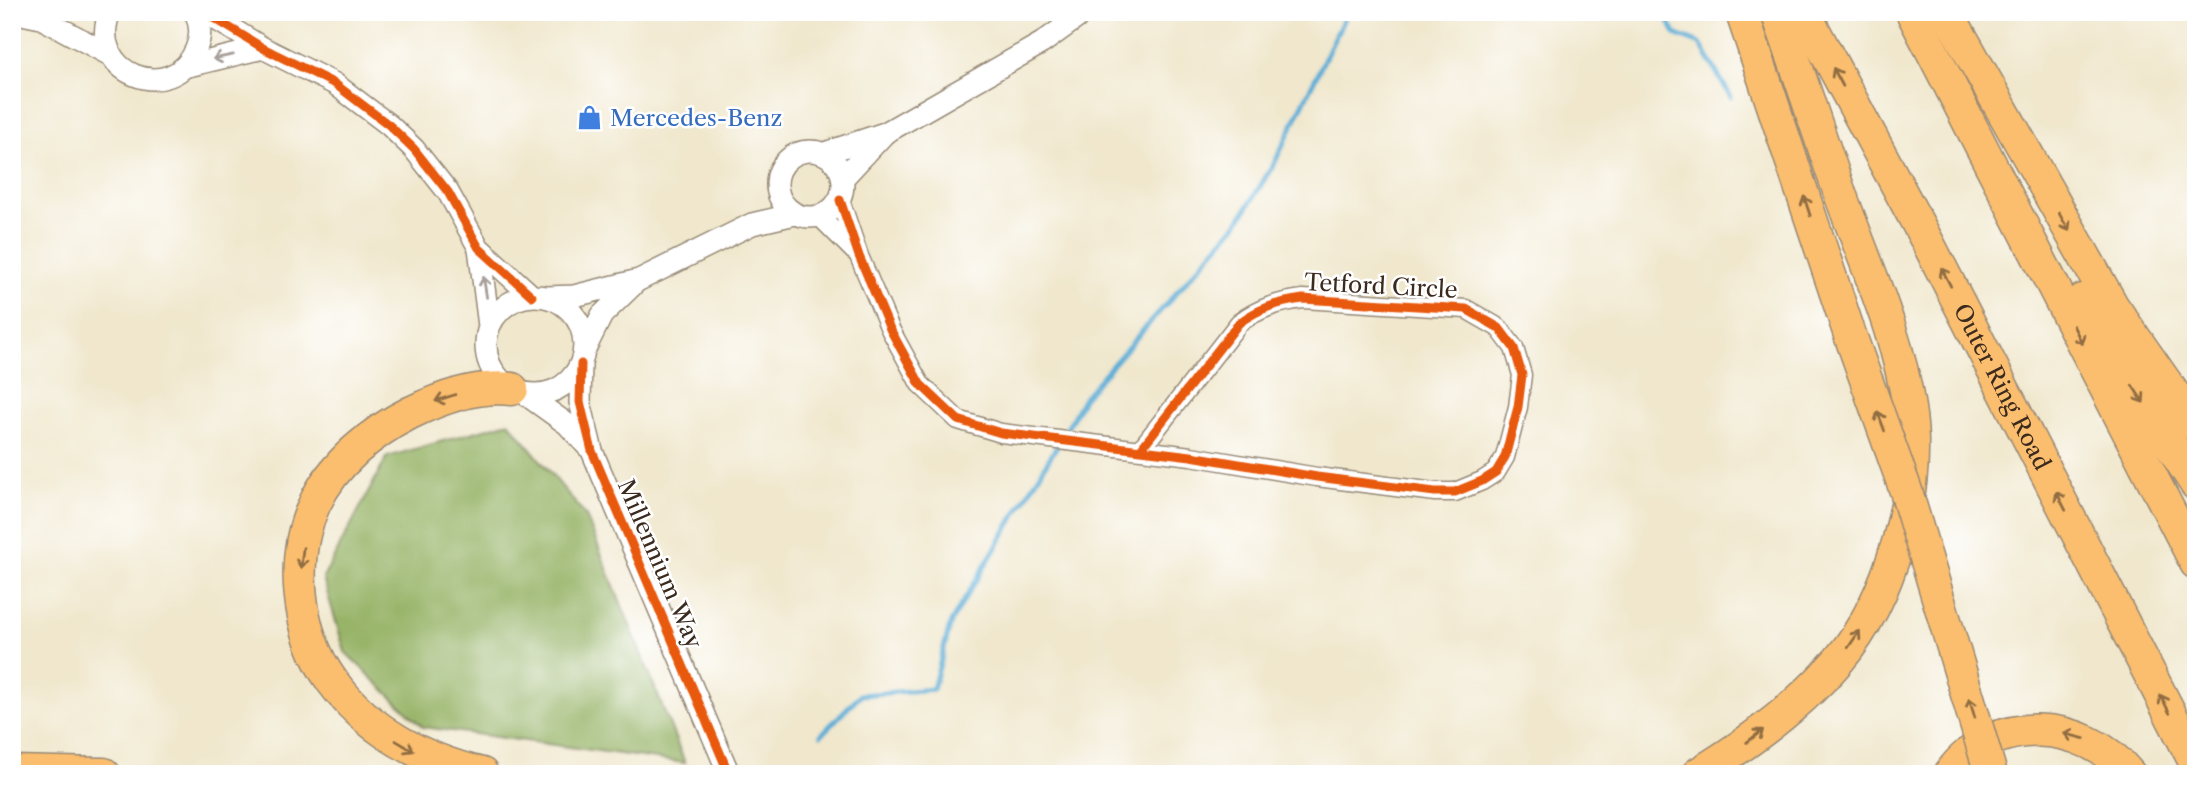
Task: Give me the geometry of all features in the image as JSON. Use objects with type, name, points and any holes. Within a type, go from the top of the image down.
[{"type":"highway","points":[[1698,774],[1751,740],[1810,691],[1839,660],[1865,622],[1888,568],[1908,504],[1910,410],[1885,317],[1777,12]]},
{"type":"highway","name":"Outer Ring Road","points":[[1804,12],[1932,251],[2196,764]]},
{"type":"highway","points":[[1912,12],[2196,563]]},
{"type":"highway","points":[[1928,12],[2116,358],[2196,484]]},
{"type":"highway","points":[[1947,12],[2113,307],[2196,426]]},
{"type":"highway","points":[[1742,14],[1849,332],[1906,491],[1991,774]]},
{"type":"highway","points":[[482,774],[418,754],[393,739],[358,709],[332,680],[313,645],[305,615],[300,584],[302,555],[315,503],[335,473],[362,444],[394,421],[432,402],[466,391],[519,391]]},
{"type":"highway","points":[[1950,774],[1975,748],[2003,733],[2038,729],[2093,741],[2120,762],[2129,774]]},
{"type":"highway","points":[[12,772],[104,774]]},
{"type":"street","points":[[12,12],[41,18],[110,55],[119,67],[148,79],[171,76],[184,67],[263,48]]},
{"type":"street","points":[[41,18],[67,12]]},
{"type":"street","points":[[110,12],[105,29],[110,55]]},
{"type":"street","points":[[184,67],[198,44],[200,31],[195,12]]},
{"type":"street","points":[[204,12],[263,48],[335,85],[389,125],[414,149],[448,192],[479,248],[489,326],[486,350],[488,362],[502,382],[519,391],[552,391],[564,385],[583,357],[602,315],[615,299],[639,280],[752,223],[795,214],[819,216],[840,200],[844,178],[884,133]]},
{"type":"street","points":[[752,223],[777,188],[781,168],[787,160],[805,151],[825,153],[884,133],[1042,43],[1085,12]]},
{"type":"street","points":[[825,153],[834,159],[844,178]]},
{"type":"street","points":[[777,188],[787,207],[795,214]]},
{"type":"street","name":"Tetford Circle","points":[[840,200],[859,256],[890,329],[920,384],[958,420],[1016,435],[1140,450],[1317,477],[1435,492],[1455,492],[1496,472],[1505,457],[1518,407],[1521,375],[1519,362],[1499,328],[1466,309],[1303,299],[1284,302],[1258,310],[1239,323],[1140,450]]},
{"type":"street","name":"Tetford Circle","points":[[819,216],[859,256]]},
{"type":"street","points":[[479,248],[539,296],[567,307],[581,327],[583,357]]},
{"type":"street","points":[[489,326],[507,305],[539,296],[574,296],[639,280]]},
{"type":"street","name":"Millennium Way","points":[[583,357],[580,402],[592,452],[729,774]]},
{"type":"street","name":"Millennium Way","points":[[519,391],[568,424],[592,452]]},
{"type":"green space","points":[[509,422],[586,516],[685,763],[423,727],[345,652],[323,578],[387,457]]},
{"type":"waterway","points":[[1063,436],[1084,397],[1237,224],[1275,162],[1347,12]]},
{"type":"waterway","points":[[1664,12],[1675,34],[1700,44],[1731,97]]},
{"type":"waterway","points":[[821,735],[860,695],[933,689],[951,622],[1058,444]]},
{"type":"cycle path","points":[[204,12],[263,48],[335,84],[389,125],[414,149],[448,192],[479,248],[532,296]]},
{"type":"cycle path","points":[[840,200],[859,256],[890,329],[920,384],[958,420],[1001,433],[1191,456],[1317,477],[1435,492],[1455,492],[1496,472],[1505,457],[1518,407],[1522,375],[1514,348],[1499,328],[1466,309],[1303,299],[1286,302],[1262,310],[1239,323],[1140,450]]},
{"type":"cycle path","points":[[581,364],[580,402],[592,451],[729,774]]},
{"type":"place","name":"Mercedes-Benz","points":[[590,118]]}]
